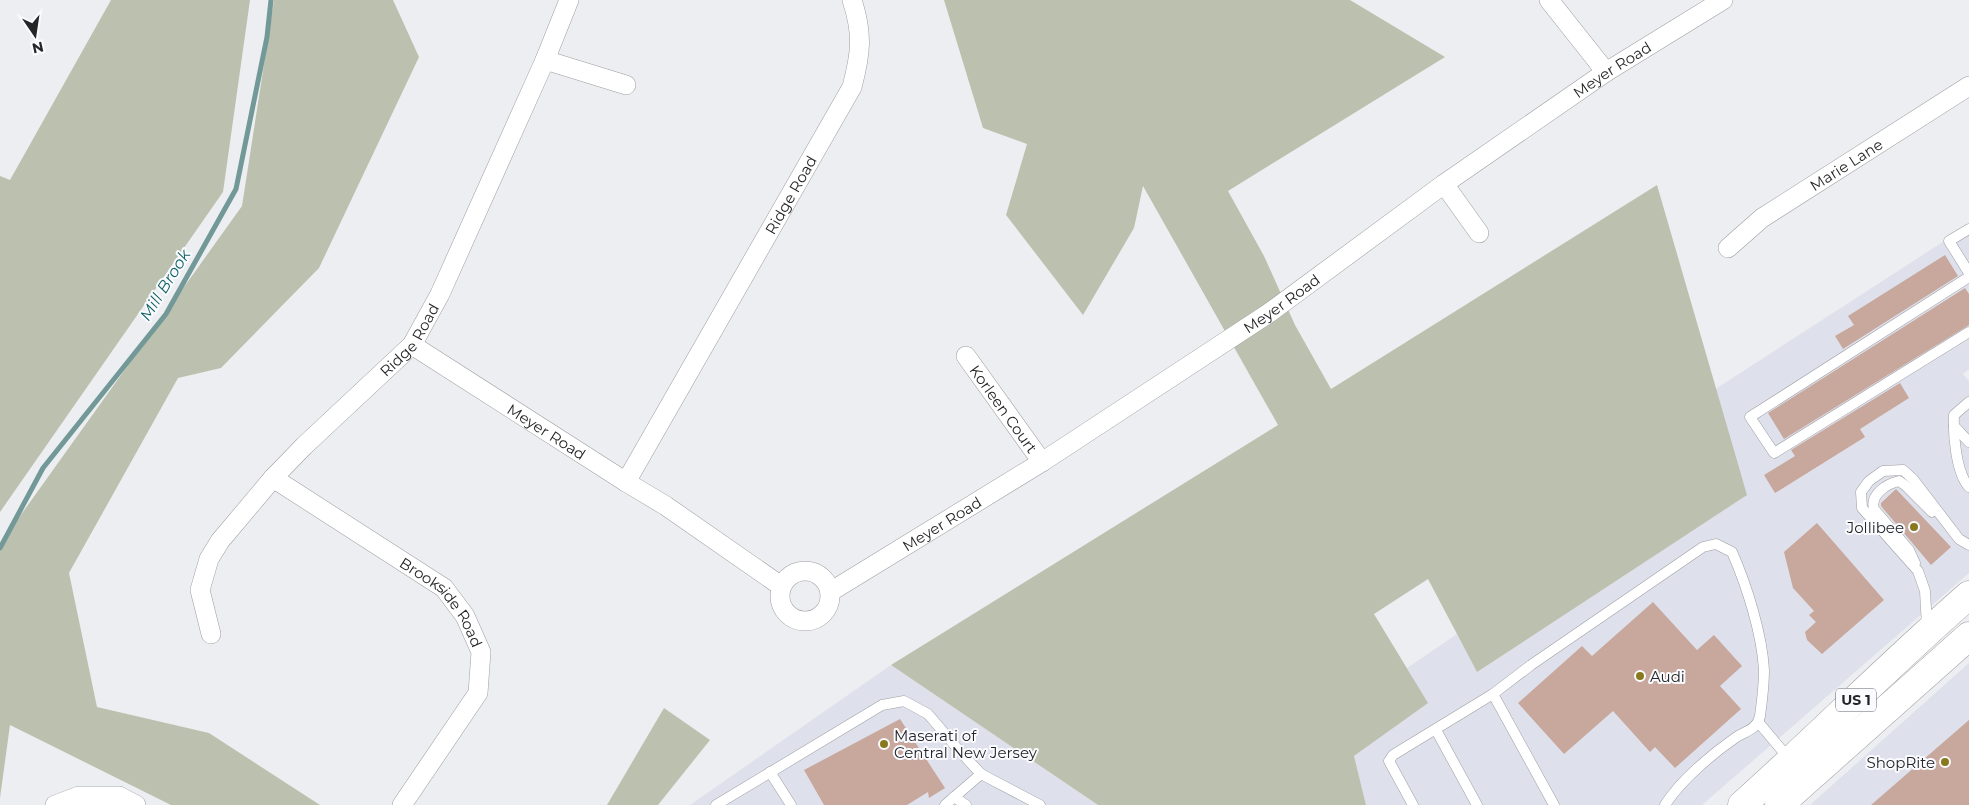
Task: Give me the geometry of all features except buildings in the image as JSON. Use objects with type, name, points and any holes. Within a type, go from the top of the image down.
[{"type":"highway","name":"US 1","points":[[1742,805],[1969,595]]},
{"type":"highway","name":"US 1","points":[[1779,805],[1969,636]]},
{"type":"street","name":"Ridge Road","points":[[211,634],[200,590],[209,559],[220,540],[273,478],[304,446],[412,345],[440,294],[545,60],[569,0]]},
{"type":"street","name":"Ridge Road","points":[[626,482],[852,87],[860,57],[860,30],[852,0]]},
{"type":"street","points":[[1549,0],[1606,72]]},
{"type":"street","name":"Meyer Road","points":[[830,592],[1042,462],[1269,313],[1444,184],[1606,72],[1723,0]]},
{"type":"street","points":[[545,60],[626,85]]},
{"type":"street","name":"Marie Lane","points":[[1728,248],[1762,218],[1969,86]]},
{"type":"street","points":[[1444,184],[1479,233]]},
{"type":"street","name":"Meyer Road","points":[[412,345],[666,506],[781,586]]},
{"type":"street","name":"Korleen Court","points":[[966,356],[1042,462]]},
{"type":"street","name":"Brookside Road","points":[[273,478],[444,588],[465,616],[481,652],[478,693],[402,805]]},
{"type":"street","points":[[808,570],[823,578],[830,592],[830,601],[822,615],[806,622],[790,616],[780,603],[781,586],[792,573],[808,570]]},
{"type":"street","points":[[55,805],[79,796],[119,796],[136,805]]},
{"type":"lane","points":[[1969,229],[1949,242],[1969,275],[1750,417],[1774,453],[1969,332]]},
{"type":"lane","points":[[1969,402],[1954,415],[1958,460],[1965,483],[1969,487]]},
{"type":"lane","points":[[1954,426],[1969,442]]},
{"type":"lane","points":[[1918,571],[1862,508],[1861,492],[1869,481],[1882,471],[1903,470],[1959,538]]},
{"type":"lane","points":[[1927,632],[1925,591],[1918,571],[1909,550],[1874,509],[1874,497],[1887,486],[1899,481],[1959,538],[1969,545]]},
{"type":"lane","points":[[1413,805],[1389,761],[1393,755],[1493,694],[1531,665],[1669,569],[1703,548],[1716,544],[1732,552],[1738,566],[1762,650],[1763,692],[1759,723],[1736,738],[1695,771],[1671,795],[1666,805]]},
{"type":"lane","points":[[1493,694],[1554,805]]},
{"type":"lane","points":[[716,805],[882,705],[904,701],[928,714],[981,774],[1040,805]]},
{"type":"lane","points":[[1759,723],[1791,761]]},
{"type":"lane","points":[[1436,730],[1477,805]]},
{"type":"lane","points":[[770,772],[791,805]]},
{"type":"lane","points":[[945,805],[981,774]]},
{"type":"lane","points":[[954,797],[966,805]]},
{"type":"shaded area","points":[[1969,225],[1969,369],[1963,374],[1969,381],[1969,573],[1702,805],[1366,805],[1354,756],[1427,703],[1407,668],[1457,634],[1477,671],[1714,390]]},
{"type":"shaded area","points":[[1969,663],[1969,805],[1810,805]]},
{"type":"shaded area","points":[[891,665],[1098,805],[690,805]]},
{"type":"green space","points":[[111,0],[250,0],[223,192],[0,512],[0,176],[10,180]]},
{"type":"green space","points":[[274,0],[393,0],[419,57],[319,268],[221,368],[178,378],[69,573],[97,707],[209,733],[320,805],[171,805],[10,725],[0,798],[0,544],[242,206]]},
{"type":"green space","points":[[944,0],[1350,0],[1445,57],[1228,191],[1264,256],[1295,325],[1331,389],[1657,185],[1747,495],[1477,672],[1428,579],[1374,614],[1428,703],[1354,756],[1366,805],[1098,805],[891,665],[1278,425],[1143,186],[1134,228],[1083,315],[1006,215],[1027,144],[983,128]]},
{"type":"green space","points":[[664,708],[710,740],[658,805],[607,805]]},
{"type":"waterway","name":"Mill Brook","points":[[0,548],[43,468],[166,314],[236,189],[267,37],[271,0]]},
{"type":"place","name":"Jollibee","points":[[1914,527]]},
{"type":"place","name":"Audi","points":[[1640,676]]},
{"type":"place","name":"Maserati of Central New Jersey","points":[[884,744]]},
{"type":"place","name":"ShopRite","points":[[1945,762]]}]
